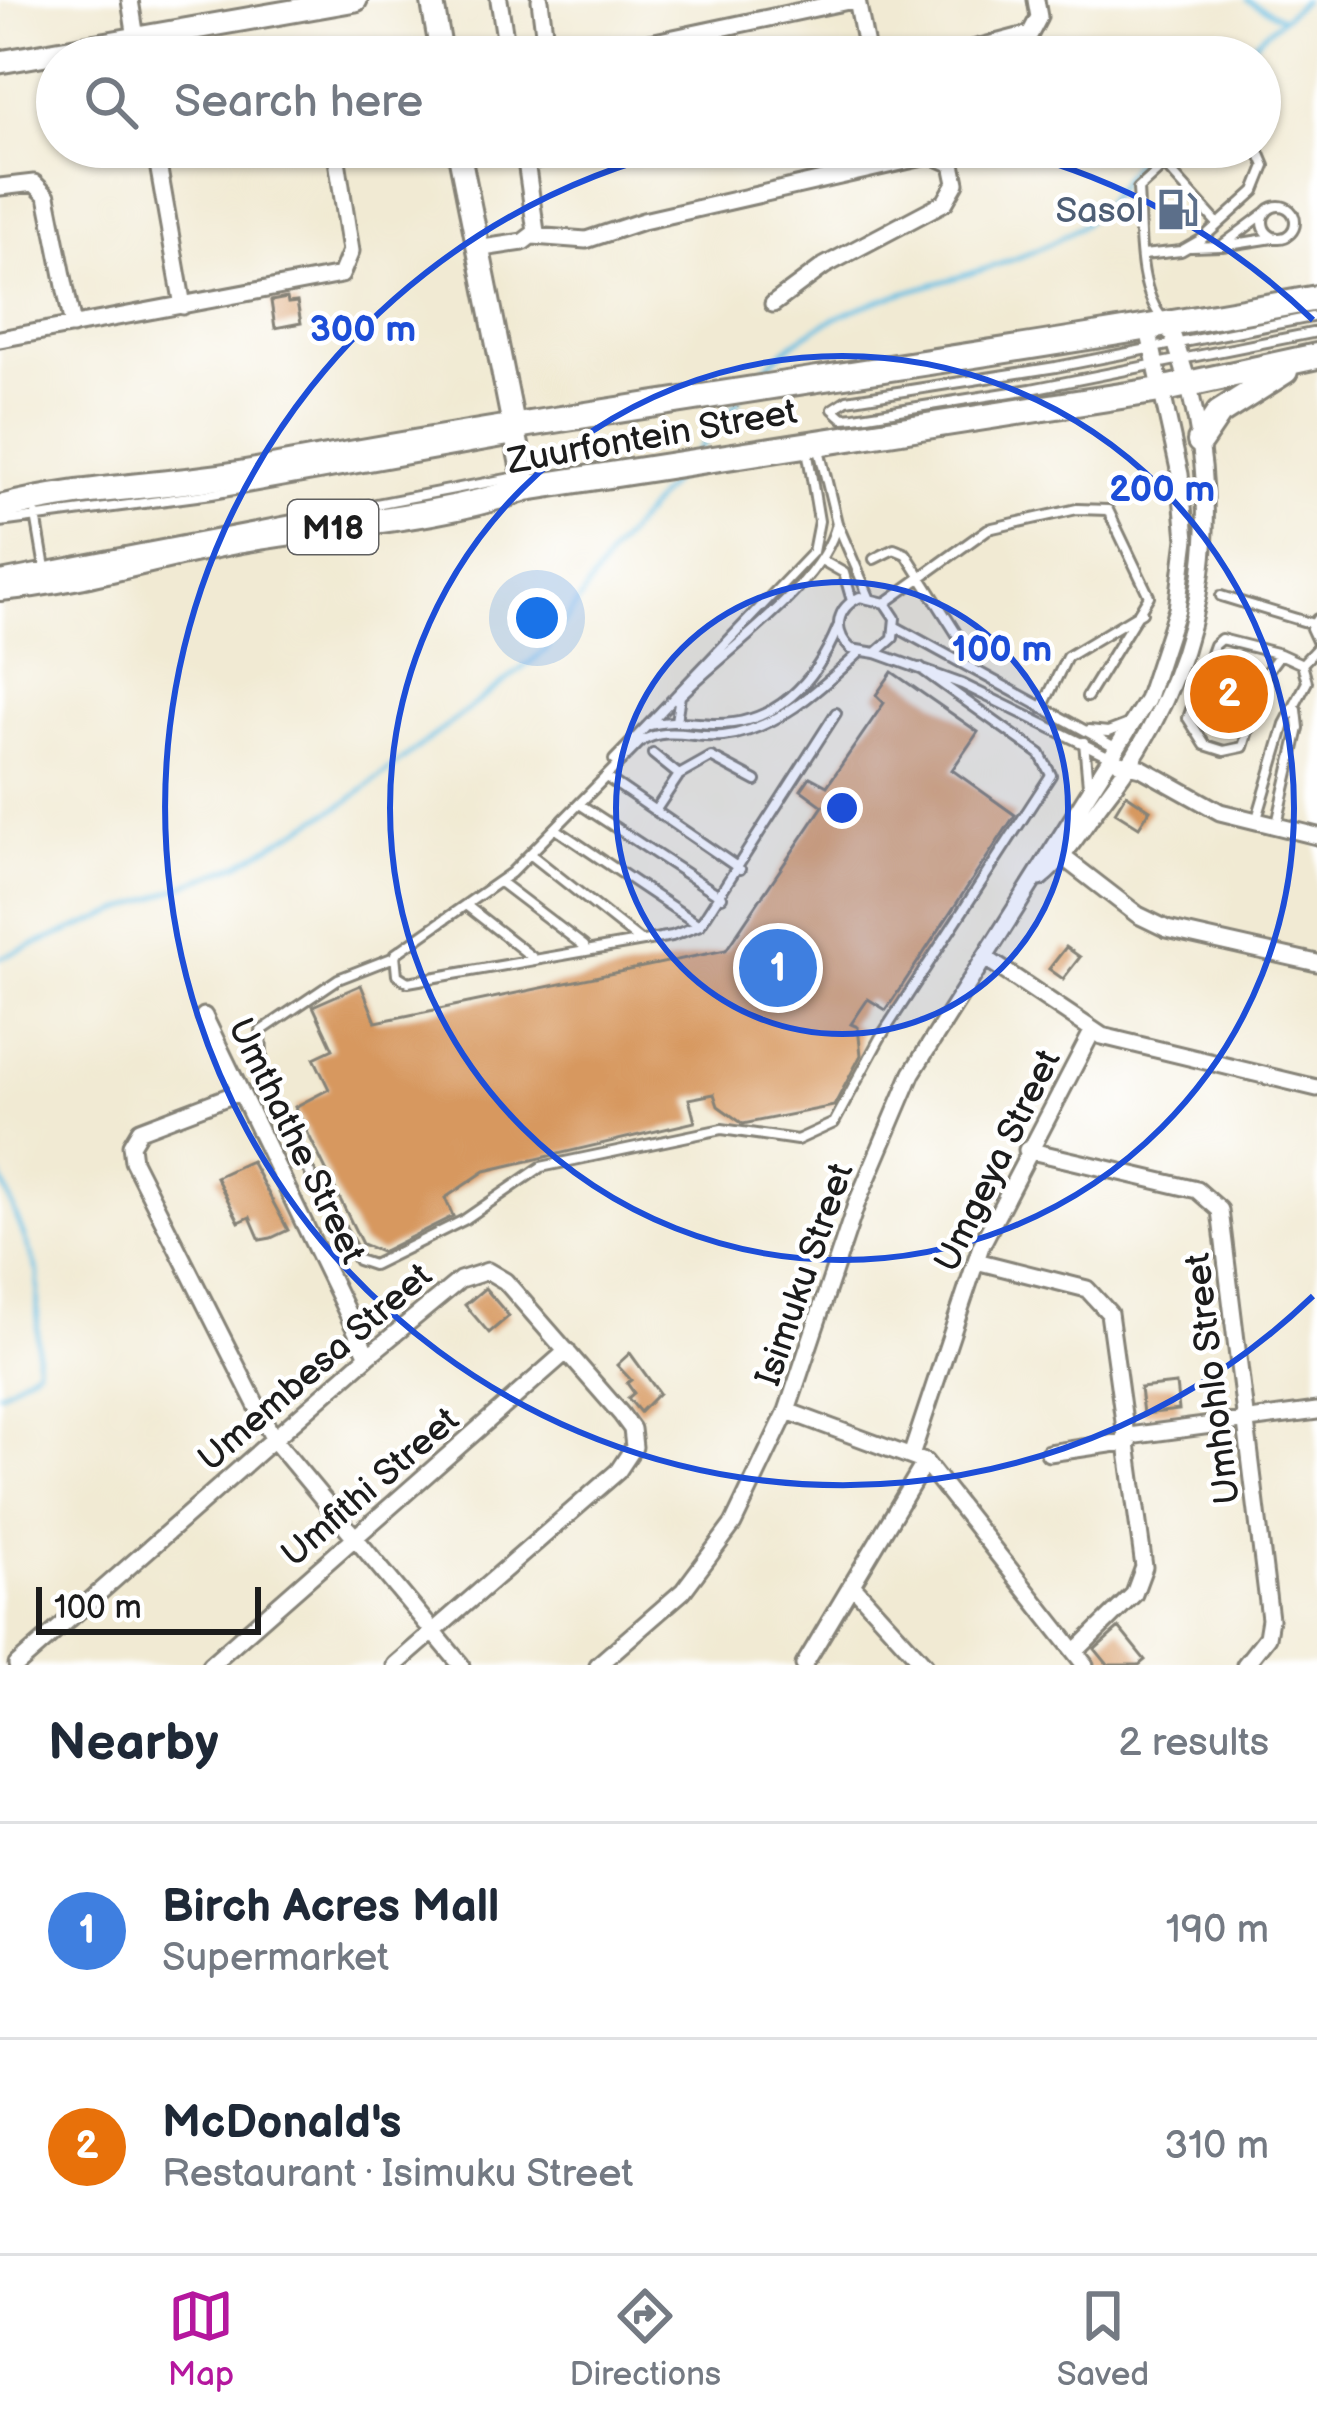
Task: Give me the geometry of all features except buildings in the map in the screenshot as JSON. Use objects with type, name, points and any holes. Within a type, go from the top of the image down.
[{"type":"main road","name":"Zuurfontein Street","points":[[0,508],[179,485],[675,402],[1167,343],[1317,298]]},
{"type":"main road","name":"Zuurfontein Street","points":[[1167,343],[1312,357]]},
{"type":"main road","name":"Zuurfontein Street","points":[[0,588],[86,576],[265,536],[446,514],[525,482],[812,444],[1157,378],[1167,343]]},
{"type":"main road","points":[[1200,440],[1233,402],[1312,357]]},
{"type":"street","points":[[130,0],[135,36]]},
{"type":"street","points":[[192,36],[356,0]]},
{"type":"street","points":[[432,0],[438,36]]},
{"type":"street","points":[[499,0],[505,36]]},
{"type":"street","points":[[540,0],[544,36]]},
{"type":"street","points":[[684,36],[855,0],[863,36]]},
{"type":"street","points":[[1022,36],[1030,34],[1039,17],[1036,0]]},
{"type":"street","points":[[0,62],[36,58]]},
{"type":"street","points":[[159,168],[183,306]]},
{"type":"street","points":[[0,339],[325,281],[347,269],[351,250],[338,168]]},
{"type":"street","points":[[462,168],[525,482]]},
{"type":"street","points":[[527,168],[533,236]]},
{"type":"street","points":[[476,249],[533,236],[586,240],[643,221],[872,168]]},
{"type":"street","points":[[773,304],[824,266],[945,202],[956,183],[953,168]]},
{"type":"street","points":[[0,187],[34,183],[47,196],[73,326]]},
{"type":"street","name":"Isimuku Street","points":[[1056,852],[1078,808],[1127,761],[1177,609],[1185,508],[1157,378],[1167,343]]},
{"type":"street","name":"Isimuku Street","points":[[598,1665],[701,1570],[751,1491],[788,1411],[876,1153],[923,1054],[1037,879],[1127,761],[1162,704],[1195,613],[1208,539],[1200,440],[1167,343]]},
{"type":"street","points":[[1127,761],[1220,812],[1317,836]]},
{"type":"street","points":[[1056,852],[1138,915],[1167,929],[1317,963]]},
{"type":"street","points":[[987,959],[1092,1032],[1146,1051],[1317,1088]]},
{"type":"street","name":"Umthathe Street","points":[[204,1016],[368,1356]]},
{"type":"street","name":"Umgeya Street","points":[[804,1665],[854,1586],[918,1457],[976,1261],[1028,1150],[1092,1032]]},
{"type":"street","points":[[240,1092],[140,1130],[131,1152],[228,1357],[274,1440],[461,1665]]},
{"type":"street","name":"Umhohlo Street","points":[[1028,1150],[1196,1190],[1214,1200],[1222,1219],[1242,1420],[1270,1619],[1268,1637],[1245,1665]]},
{"type":"street","points":[[788,1411],[918,1457],[1081,1658],[1141,1582],[1143,1553],[1130,1438],[1103,1301],[1087,1289],[976,1261]]},
{"type":"street","name":"Umembesa Street","points":[[17,1665],[368,1356],[460,1280],[480,1270],[505,1281],[627,1421],[634,1438],[631,1456],[619,1471],[433,1632]]},
{"type":"street","name":"Umfithi Street","points":[[210,1665],[567,1351]]},
{"type":"street","points":[[1048,1453],[1317,1411]]},
{"type":"street","points":[[854,1586],[925,1665]]},
{"type":"street","points":[[395,1665],[433,1632]]},
{"type":"lane","points":[[1158,168],[1138,189],[1144,255],[1167,343]]},
{"type":"lane","points":[[1168,168],[1219,224]]},
{"type":"lane","points":[[1189,247],[1264,178],[1262,168]]},
{"type":"lane","points":[[1144,255],[1189,247],[1221,246],[1285,238],[1295,221],[1283,206],[1265,213],[1221,246]]},
{"type":"lane","points":[[1265,213],[1266,232],[1275,238]]},
{"type":"lane","points":[[1157,378],[855,417],[842,418],[833,410],[847,400],[1317,316]]},
{"type":"lane","points":[[1167,343],[1317,332]]},
{"type":"lane","points":[[0,522],[212,494],[516,432]]},
{"type":"lane","points":[[812,444],[837,523],[869,597]]},
{"type":"lane","points":[[812,444],[819,521],[813,552],[647,726],[581,805],[500,882],[467,906],[392,958],[338,979],[261,1031],[263,1080],[275,1110],[358,1260],[373,1265],[456,1224],[541,1167],[722,1129],[784,1141],[824,1130],[843,1112],[880,1038],[1051,775],[1040,754],[920,668]]},
{"type":"lane","points":[[0,576],[525,482]]},
{"type":"lane","points":[[885,603],[919,574],[999,525],[1099,508],[1114,517],[1148,587],[1143,611],[1087,698]]},
{"type":"lane","points":[[36,514],[45,568]]},
{"type":"lane","points":[[676,721],[680,696],[823,560],[837,523]]},
{"type":"lane","points":[[874,559],[901,550],[958,636]]},
{"type":"lane","points":[[647,726],[676,721],[725,723],[769,712],[816,674],[852,601],[844,573],[823,560]]},
{"type":"lane","points":[[1221,596],[1315,621],[1317,644],[1302,664]]},
{"type":"lane","points":[[852,601],[869,597],[885,603],[896,627],[1042,707],[1127,761]]},
{"type":"lane","points":[[1042,707],[1067,657],[1143,611]]},
{"type":"lane","points":[[838,627],[844,643],[859,653],[886,647],[896,627]]},
{"type":"lane","points":[[1280,654],[1266,673],[1243,748],[1224,751],[1196,739],[1188,718],[1214,645],[1227,638],[1280,654],[1302,664]]},
{"type":"lane","points":[[1255,646],[1266,673]]},
{"type":"lane","points":[[876,652],[1127,761]]},
{"type":"lane","points":[[598,786],[650,736],[724,736],[770,721],[806,699],[859,653]]},
{"type":"lane","points":[[1256,823],[1285,724],[1297,709],[1307,682],[1302,664]]},
{"type":"lane","points":[[1276,827],[1299,728],[1297,709]]},
{"type":"lane","points":[[392,958],[397,975],[408,982],[700,926],[836,713]]},
{"type":"lane","points":[[1076,727],[1108,732],[1139,718]]},
{"type":"lane","points":[[1078,808],[1090,772],[1084,742]]},
{"type":"lane","points":[[653,754],[679,776]]},
{"type":"lane","points":[[657,808],[679,776],[711,757],[756,781]]},
{"type":"lane","points":[[607,777],[740,868]]},
{"type":"lane","points":[[581,805],[722,897]]},
{"type":"lane","points":[[556,829],[700,926]]},
{"type":"lane","points":[[530,854],[640,941]]},
{"type":"lane","points":[[500,882],[586,947]]},
{"type":"lane","points":[[467,906],[532,958]]},
{"type":"waterway","points":[[1247,0],[1282,18]]},
{"type":"waterway","points":[[1262,36],[1304,0]]},
{"type":"waterway","points":[[758,377],[790,345],[828,322],[869,304],[1042,248],[1090,219],[1131,168]]},
{"type":"waterway","points":[[697,451],[739,400]]},
{"type":"waterway","points":[[0,958],[237,865],[347,802],[546,650],[611,553],[678,474]]},
{"type":"waterway","points":[[0,1174],[38,1273],[37,1368],[0,1393]]},
{"type":"place","name":"Sasol","points":[[1178,209]]},
{"type":"place","name":"McDonald's","points":[[1229,694]]},
{"type":"place","name":"Birch Acres Mall","points":[[778,968]]}]
